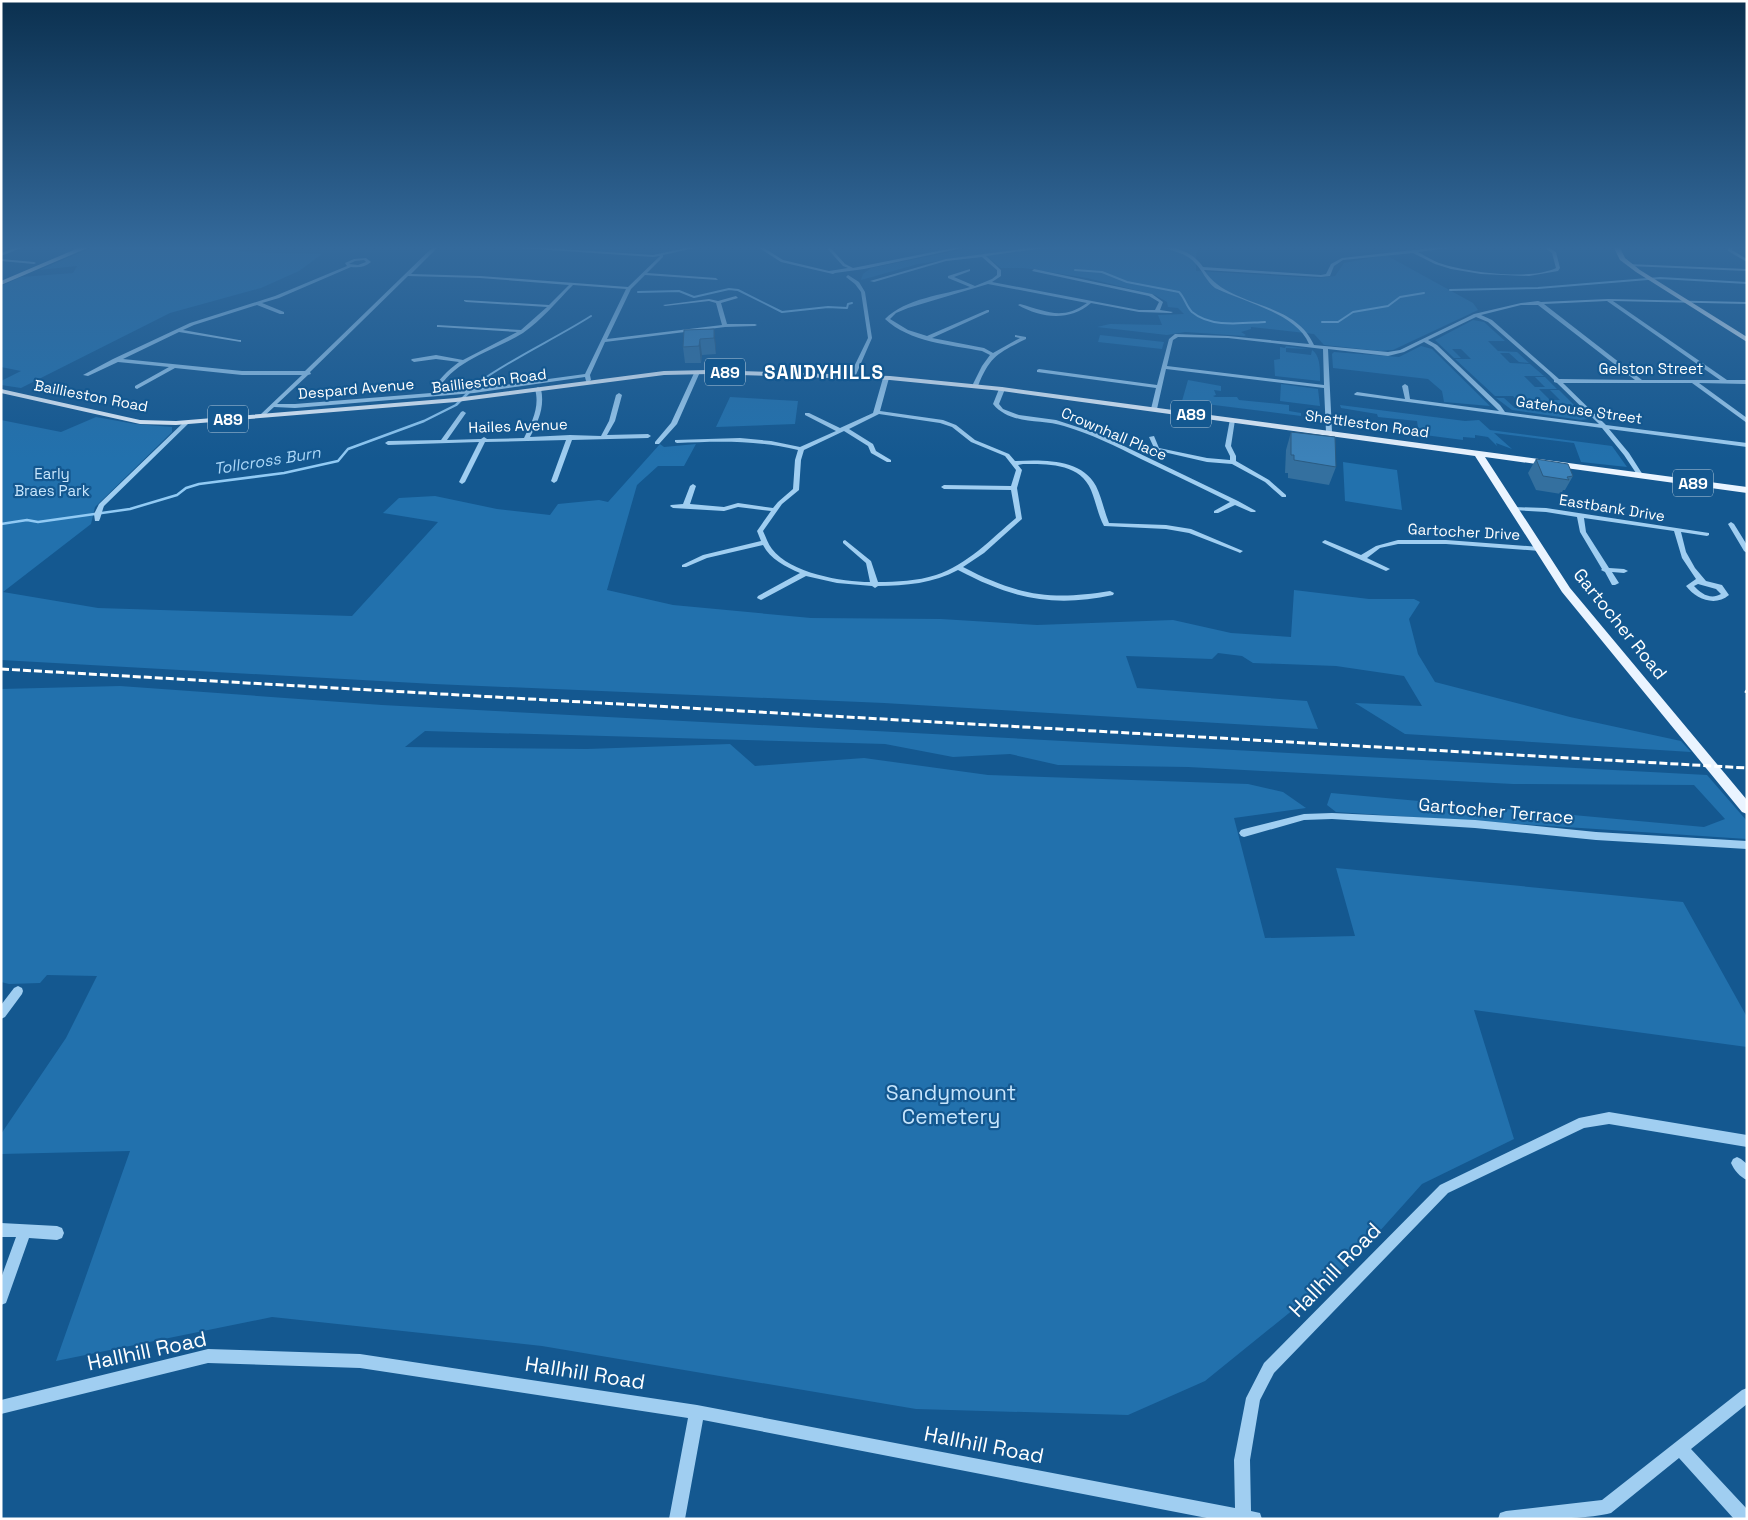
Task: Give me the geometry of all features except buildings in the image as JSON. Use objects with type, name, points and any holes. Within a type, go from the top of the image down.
[{"type":"main road","points":[[1711,317],[1747,340]]},
{"type":"main road","name":"Baillieston Road","points":[[2,392],[140,422],[187,422],[456,400],[466,395],[538,389],[588,378],[652,373],[697,372],[886,378],[979,386]]},
{"type":"main road","name":"Shettleston Road","points":[[979,386],[1330,432],[1747,490]]},
{"type":"main road","name":"Gartocher Road","points":[[1478,453],[1566,590],[1747,809]]},
{"type":"street","points":[[83,375],[199,322],[215,317]]},
{"type":"street","points":[[263,416],[366,317]]},
{"type":"street","points":[[433,395],[440,380],[465,362],[522,331],[537,317]]},
{"type":"street","points":[[588,378],[616,317]]},
{"type":"street","points":[[722,317],[725,326]]},
{"type":"street","points":[[852,377],[870,338],[867,317]]},
{"type":"street","points":[[889,317],[887,318],[892,324],[929,338],[984,350],[992,354]]},
{"type":"street","points":[[929,338],[974,317]]},
{"type":"street","points":[[1282,317],[1295,323],[1307,334],[1312,346]]},
{"type":"street","points":[[1154,409],[1172,338],[1179,335],[1234,338],[1389,354],[1400,352],[1472,317]]},
{"type":"street","points":[[1481,317],[1489,320],[1603,426],[1640,475]]},
{"type":"street","points":[[1557,317],[1640,382]]},
{"type":"street","points":[[1632,317],[1726,382]]},
{"type":"street","points":[[604,341],[725,326],[754,325]]},
{"type":"street","points":[[439,326],[522,331]]},
{"type":"street","points":[[180,331],[239,342]]},
{"type":"street","points":[[979,386],[984,363],[992,354],[1024,338],[1017,336]]},
{"type":"street","points":[[1423,340],[1435,346],[1503,413]]},
{"type":"street","points":[[1324,348],[1330,432]]},
{"type":"street","points":[[414,360],[436,357],[465,362]]},
{"type":"street","points":[[115,360],[242,373],[309,373]]},
{"type":"street","points":[[137,387],[172,367]]},
{"type":"street","points":[[1165,367],[1327,387]]},
{"type":"street","points":[[1036,378],[1039,370],[1160,387]]},
{"type":"street","points":[[657,443],[674,424],[697,372]]},
{"type":"street","points":[[83,375],[100,377]]},
{"type":"street","name":"Despard Avenue","points":[[275,406],[292,407],[433,395],[466,395],[474,391],[588,378]]},
{"type":"street","points":[[877,412],[886,378]]},
{"type":"street","name":"Gelston Street","points":[[1556,381],[1747,382]]},
{"type":"street","points":[[1694,382],[1747,421]]},
{"type":"street","points":[[1405,386],[1408,400]]},
{"type":"street","points":[[527,438],[535,421],[542,398],[538,389]]},
{"type":"street","name":"Crownhall Place","points":[[1002,389],[996,404],[1006,413],[1073,426],[1127,449],[1253,511]]},
{"type":"street","name":"Gatehouse Street","points":[[1357,394],[1747,446]]},
{"type":"street","points":[[604,436],[612,421],[619,395]]},
{"type":"street","points":[[677,441],[701,438],[768,442],[802,449],[877,412],[948,424],[973,440],[1000,451],[1014,463],[1019,470],[1014,488],[1019,519],[959,568],[924,581],[875,586],[818,578],[804,574],[776,556],[762,543],[760,531],[774,510],[796,490],[798,460],[802,449]]},
{"type":"street","points":[[444,440],[463,413]]},
{"type":"street","points":[[807,414],[871,445],[873,452],[889,460]]},
{"type":"street","points":[[1232,420],[1228,446],[1233,456],[1233,462]]},
{"type":"street","points":[[97,520],[96,514],[101,505],[187,422]]},
{"type":"street","points":[[554,481],[570,436]]},
{"type":"street","name":"Hailes Avenue","points":[[388,442],[570,436],[648,436]]},
{"type":"street","points":[[1152,437],[1157,450],[1207,460],[1233,462],[1268,481],[1284,496]]},
{"type":"street","points":[[462,482],[484,439]]},
{"type":"street","points":[[1014,463],[1057,464],[1077,471],[1087,478],[1096,495],[1100,512],[1106,525]]},
{"type":"street","points":[[686,506],[693,486]]},
{"type":"street","points":[[944,487],[1014,488]]},
{"type":"street","points":[[1216,512],[1236,502]]},
{"type":"street","points":[[673,506],[724,509],[738,505],[774,510]]},
{"type":"street","name":"Eastbank Drive","points":[[1514,509],[1580,515],[1707,534]]},
{"type":"street","points":[[1580,515],[1583,532],[1614,583]]},
{"type":"street","points":[[1731,524],[1747,551]]},
{"type":"street","points":[[1096,529],[1106,525],[1166,527],[1191,531],[1240,551]]},
{"type":"street","points":[[1677,530],[1681,552],[1688,567],[1703,582]]},
{"type":"street","points":[[845,542],[870,562],[875,586]]},
{"type":"street","points":[[1325,542],[1386,569]]},
{"type":"street","name":"Gartocher Drive","points":[[1362,558],[1378,547],[1398,542],[1446,542],[1540,549]]},
{"type":"street","points":[[684,566],[705,556],[762,543]]},
{"type":"street","points":[[959,568],[989,584],[1023,596],[1047,599],[1080,599],[1110,593]]},
{"type":"street","points":[[1605,570],[1624,572]]},
{"type":"street","points":[[760,598],[804,574]]},
{"type":"street","name":"Gartocher Terrace","points":[[1244,833],[1304,817],[1332,816],[1475,824],[1596,836],[1747,845]]},
{"type":"street","points":[[1,1014],[18,991]]},
{"type":"street","name":"Hallhill Road","points":[[1,1407],[208,1356],[360,1360],[697,1412],[1243,1518],[1242,1460],[1253,1398],[1269,1368],[1444,1189],[1583,1122],[1609,1118],[1747,1142]]},
{"type":"street","points":[[1737,1163],[1747,1174]]},
{"type":"street","points":[[1,1230],[57,1233]]},
{"type":"street","points":[[1,1298],[24,1231]]},
{"type":"street","points":[[1506,1519],[1605,1507],[1747,1395]]},
{"type":"street","points":[[677,1519],[697,1412]]},
{"type":"street","points":[[1680,1448],[1745,1519]]},
{"type":"street","points":[[1243,1518],[1254,1519]]},
{"type":"green space","points":[[1,317],[162,317],[21,388],[1,385],[1,381],[21,371],[1,367]]},
{"type":"green space","points":[[1159,317],[1463,317],[1393,350],[1380,351],[1324,345],[1314,334],[1251,327],[1251,329],[1241,332],[1246,335],[1244,336],[1185,332],[1167,335],[1097,327],[1110,324],[1162,325]]},
{"type":"green space","points":[[1473,320],[1484,322],[1505,341],[1488,341],[1498,351],[1517,352],[1529,363],[1519,362],[1509,353],[1500,353],[1510,363],[1530,364],[1544,376],[1524,376],[1535,387],[1545,387],[1535,377],[1545,377],[1557,389],[1539,389],[1550,400],[1560,400],[1550,390],[1559,390],[1588,419],[1581,420],[1512,410],[1496,398],[1504,398],[1515,408],[1525,408],[1513,396],[1495,396],[1455,359],[1471,359],[1461,349],[1452,349],[1461,358],[1454,358],[1435,340]]},
{"type":"green space","points":[[1100,335],[1164,342],[1162,349],[1098,342]]},
{"type":"green space","points":[[1286,346],[1309,349],[1286,348],[1286,352],[1311,355],[1312,350],[1315,353],[1319,364],[1320,381],[1275,376],[1274,360],[1280,359],[1280,347],[1285,348]]},
{"type":"green space","points":[[1421,346],[1432,349],[1490,406],[1444,402],[1442,391],[1428,379],[1333,368],[1332,354],[1334,352],[1399,357]]},
{"type":"green space","points":[[1188,380],[1221,386],[1221,391],[1214,390],[1216,395],[1213,396],[1215,397],[1237,397],[1239,400],[1289,405],[1289,411],[1301,413],[1301,416],[1182,401]]},
{"type":"green space","points":[[1281,384],[1318,389],[1320,406],[1280,401]]},
{"type":"green space","points":[[730,397],[798,401],[795,424],[716,427]]},
{"type":"green space","points":[[1340,405],[1465,421],[1479,420],[1490,430],[1612,446],[1627,467],[1581,462],[1574,443],[1494,433],[1512,449],[1496,443],[1497,446],[1488,437],[1475,435],[1475,438],[1463,437],[1463,440],[1409,433],[1408,426],[1418,428],[1417,421],[1378,417],[1377,414],[1341,408]]},
{"type":"green space","name":"Early Braes Park","points":[[96,417],[135,424],[172,427],[172,432],[95,507],[91,524],[3,592],[98,608],[352,616],[438,522],[383,513],[399,498],[435,496],[497,509],[550,515],[558,504],[599,500],[608,502],[660,444],[664,447],[696,444],[684,466],[658,466],[637,485],[607,590],[673,605],[811,618],[941,619],[1037,625],[1173,620],[1231,633],[1291,637],[1294,590],[1369,599],[1414,599],[1420,602],[1409,619],[1418,654],[1435,682],[1570,717],[1681,741],[1691,752],[1405,734],[1355,703],[1422,706],[1404,676],[1336,666],[1253,663],[1242,656],[1218,653],[1212,659],[1126,656],[1137,688],[1307,701],[1318,729],[884,703],[434,684],[1,660],[1,420],[61,432]]},
{"type":"green space","points":[[1343,462],[1397,470],[1402,510],[1345,501]]},
{"type":"green space","name":"Sandymount Cemetery","points":[[120,686],[382,705],[1707,775],[1747,821],[1747,839],[1336,812],[1327,805],[1331,793],[1704,827],[1725,819],[1694,785],[1513,784],[1188,767],[1058,765],[1010,754],[953,757],[885,744],[425,731],[405,747],[587,749],[730,744],[755,766],[864,758],[988,775],[1248,784],[1283,792],[1306,808],[1234,818],[1265,938],[1355,936],[1336,868],[1683,902],[1747,1017],[1747,1047],[1474,1010],[1514,1139],[1422,1184],[1352,1262],[1205,1381],[1128,1415],[916,1409],[542,1346],[272,1317],[56,1361],[130,1151],[1,1154],[1,1134],[66,1038],[97,976],[47,975],[40,983],[9,984],[1,982],[1,689]]},
{"type":"waterway","name":"Tollcross Burn","points":[[475,385],[503,366],[589,317]]},
{"type":"waterway","name":"Tollcross Burn","points":[[1200,317],[1227,323],[1265,322]]},
{"type":"waterway","name":"Tollcross Burn","points":[[1322,322],[1338,322],[1346,317]]},
{"type":"waterway","name":"Tollcross Burn","points":[[1,524],[27,520],[38,522],[130,509],[177,495],[186,488],[199,484],[284,473],[338,461],[348,449],[424,421],[456,405],[477,384]]},
{"type":"railway","points":[[1,669],[1747,768]]},
{"type":"district","name":"SANDYHILLS","points":[[824,372]]}]
